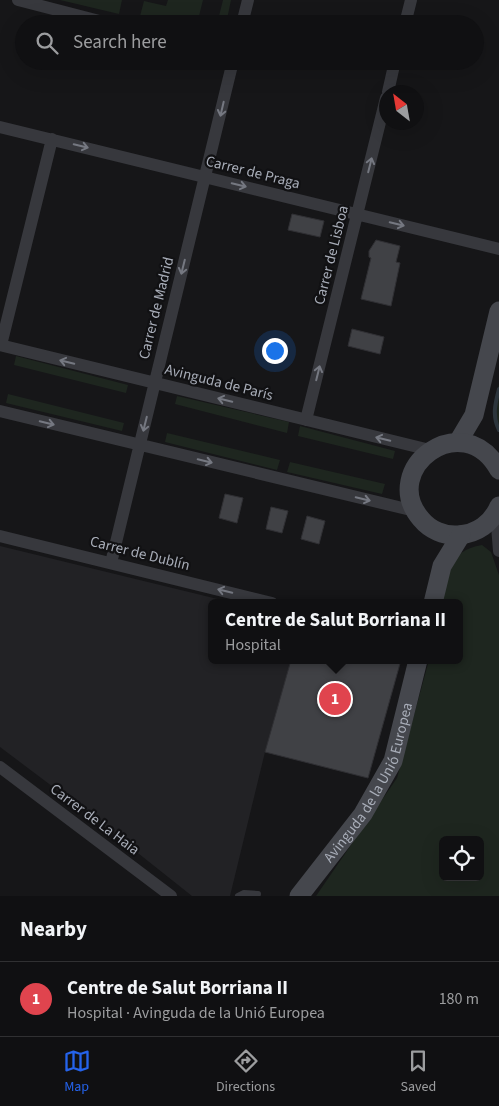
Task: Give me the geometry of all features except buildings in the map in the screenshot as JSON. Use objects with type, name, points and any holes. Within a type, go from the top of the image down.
[{"type":"street","points":[[18,0],[76,15]]},
{"type":"street","points":[[244,15],[248,0]]},
{"type":"street","points":[[407,15],[411,0]]},
{"type":"street","name":"Carrer de Madrid","points":[[111,563],[231,70]]},
{"type":"street","points":[[390,85],[394,70]]},
{"type":"street","name":"Carrer de Praga","points":[[0,127],[499,249]]},
{"type":"street","name":"Carrer de Lisboa","points":[[306,420],[379,127]]},
{"type":"street","points":[[1,345],[52,139]]},
{"type":"street","points":[[458,442],[474,415],[499,312]]},
{"type":"street","name":"Avinguda de París","points":[[1,345],[430,450]]},
{"type":"street","points":[[0,411],[415,511]]},
{"type":"street","points":[[474,415],[484,451]]},
{"type":"street","points":[[498,510],[488,523],[470,532],[445,534],[424,523],[415,511],[410,498],[410,484],[413,471],[420,460],[430,450],[448,443],[458,442],[476,446],[494,460],[499,470]]},
{"type":"street","points":[[498,510],[499,550]]},
{"type":"street","points":[[434,599],[442,566],[437,531]]},
{"type":"street","points":[[470,532],[499,550]]},
{"type":"street","points":[[442,566],[470,532]]},
{"type":"street","name":"Carrer de Dublín","points":[[0,536],[256,599]]},
{"type":"street","name":"Avinguda de la Unió Europea","points":[[299,896],[363,814],[394,761],[417,664]]},
{"type":"street","name":"Carrer de La Haia","points":[[0,768],[170,896]]},
{"type":"lane","points":[[238,896],[244,893],[258,894]]},
{"type":"shaded area","points":[[60,0],[122,0],[119,14]]},
{"type":"shaded area","points":[[168,0],[203,0],[199,15],[140,15],[144,1],[166,6]]},
{"type":"shaded area","points":[[223,0],[231,0],[228,15],[219,15]]},
{"type":"shaded area","points":[[16,356],[128,385],[126,393],[14,365]]},
{"type":"shaded area","points":[[499,384],[499,432],[494,414]]},
{"type":"shaded area","points":[[8,394],[124,423],[122,431],[6,403]]},
{"type":"shaded area","points":[[177,396],[289,422],[287,433],[175,404]]},
{"type":"shaded area","points":[[300,426],[395,451],[393,459],[298,436]]},
{"type":"shaded area","points":[[167,433],[280,460],[277,470],[165,442]]},
{"type":"shaded area","points":[[290,462],[385,484],[382,494],[287,472]]},
{"type":"shaded area","points":[[482,545],[491,552],[499,575],[499,896],[316,896],[397,778],[428,664],[463,664],[463,599],[443,599],[449,573],[456,558],[471,548]]},
{"type":"shaded area","points":[[0,546],[218,599],[208,599],[208,664],[290,664],[265,752],[230,896],[192,896],[85,811],[0,747]]},
{"type":"waterway","points":[[499,389],[495,405],[495,415],[499,430]]},
{"type":"place","name":"Centre de Salut Borriana II","points":[[335,699]]}]
